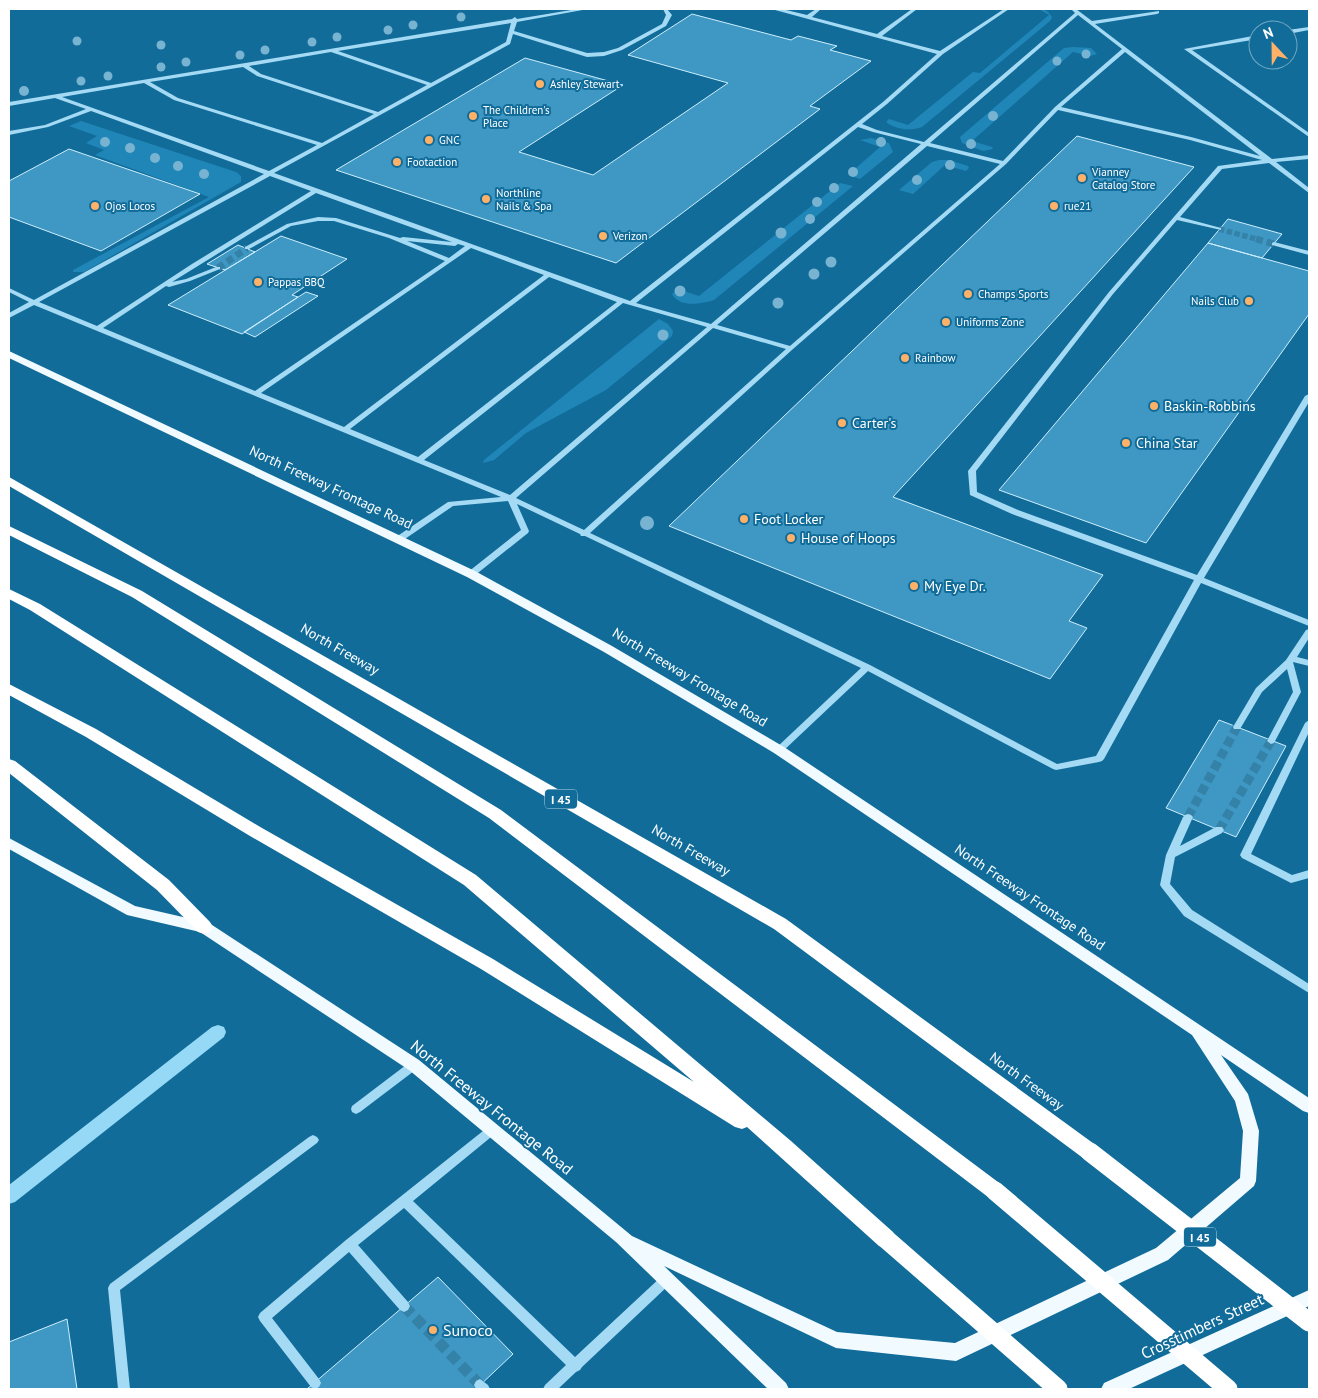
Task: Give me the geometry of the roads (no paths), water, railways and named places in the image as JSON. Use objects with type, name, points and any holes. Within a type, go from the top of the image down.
[{"type":"highway","name":"North Freeway","points":[[9,481],[780,924],[1090,1152],[1309,1322]]},
{"type":"highway","points":[[9,530],[137,594],[495,814],[995,1191],[1228,1389]]},
{"type":"highway","points":[[9,593],[35,607],[470,880],[784,1147],[886,1240],[1058,1389]]},
{"type":"highway","points":[[9,689],[91,733],[256,832],[487,964],[784,1147]]},
{"type":"highway","points":[[9,765],[162,885],[204,928]]},
{"type":"main road","name":"North Freeway Frontage Road","points":[[9,354],[399,538],[471,574],[608,649],[779,750],[1309,1106]]},
{"type":"main road","name":"North Freeway Frontage Road","points":[[9,843],[132,911],[204,928],[414,1065],[622,1237],[780,1389]]},
{"type":"main road","points":[[622,1237],[836,1340],[956,1352],[1162,1254],[1248,1181],[1251,1131],[1242,1099],[1194,1028]]},
{"type":"main road","name":"Crosstimbers Street","points":[[1110,1389],[1309,1298]]},
{"type":"lane","points":[[9,104],[585,9]]},
{"type":"lane","points":[[511,32],[587,54],[604,54],[620,49],[664,25],[669,15],[665,9]]},
{"type":"lane","points":[[777,9],[941,53]]},
{"type":"lane","points":[[808,17],[819,9]]},
{"type":"lane","points":[[878,36],[915,9]]},
{"type":"lane","points":[[632,304],[858,124],[941,53],[1007,9]]},
{"type":"lane","points":[[399,538],[451,504],[512,498],[712,324],[925,144],[1075,11],[1309,191]]},
{"type":"lane","points":[[1091,23],[1157,12]]},
{"type":"lane","points":[[9,316],[35,304],[508,43],[516,19]]},
{"type":"lane","points":[[1248,39],[1187,49],[1309,135]]},
{"type":"lane","points":[[584,534],[791,348],[1004,163],[1057,108],[1125,49]]},
{"type":"lane","points":[[329,50],[431,85]]},
{"type":"lane","points":[[244,65],[259,75],[379,114]]},
{"type":"lane","points":[[146,82],[176,99],[323,145]]},
{"type":"lane","points":[[57,97],[622,301],[712,324],[791,348]]},
{"type":"lane","points":[[1057,108],[1191,140],[1272,162]]},
{"type":"lane","points":[[9,133],[46,126],[92,109]]},
{"type":"lane","points":[[858,124],[875,131],[1004,163]]},
{"type":"lane","points":[[1309,157],[1220,167],[1111,293],[972,471],[973,493],[1016,512],[1199,579],[1309,623]]},
{"type":"lane","points":[[97,329],[316,190]]},
{"type":"lane","points":[[1176,218],[1219,229]]},
{"type":"lane","points":[[247,248],[278,230],[302,222],[334,219],[391,237],[449,260]]},
{"type":"lane","points":[[391,237],[470,246]]},
{"type":"lane","points":[[1274,244],[1309,253]]},
{"type":"lane","points":[[255,394],[470,246]]},
{"type":"lane","points":[[161,287],[188,280],[218,268]]},
{"type":"lane","points":[[344,430],[548,274]]},
{"type":"lane","points":[[9,290],[35,304],[512,498],[584,534],[867,667],[1056,766],[1099,759],[1199,579],[1309,396]]},
{"type":"lane","points":[[419,460],[622,301]]},
{"type":"lane","points":[[471,574],[525,530],[512,498]]},
{"type":"lane","points":[[1237,727],[1259,690],[1290,660],[1309,632]]},
{"type":"lane","points":[[1290,660],[1309,663]]},
{"type":"lane","points":[[1271,740],[1297,692],[1290,660]]},
{"type":"lane","points":[[779,750],[867,667]]},
{"type":"lane","points":[[1309,723],[1245,855],[1291,879],[1309,874]]},
{"type":"lane","points":[[1188,817],[1171,855],[1165,885],[1188,913],[1309,990]]},
{"type":"lane","points":[[1171,855],[1219,830]]},
{"type":"lane","points":[[356,1109],[414,1065]]},
{"type":"lane","points":[[315,1383],[264,1317],[350,1244],[492,1130]]},
{"type":"lane","points":[[124,1389],[114,1288],[313,1140]]},
{"type":"lane","points":[[405,1200],[576,1366]]},
{"type":"lane","points":[[350,1244],[404,1306]]},
{"type":"lane","points":[[549,1389],[576,1366],[666,1280]]},
{"type":"waterway","points":[[9,1196],[218,1032]]},
{"type":"tunnel","points":[[1219,229],[1260,240]]},
{"type":"tunnel","points":[[1256,239],[1274,244]]},
{"type":"tunnel","points":[[218,268],[247,248]]},
{"type":"tunnel","points":[[1188,817],[1237,727]]},
{"type":"tunnel","points":[[1219,830],[1271,741]]},
{"type":"tunnel","points":[[404,1306],[480,1385]]},
{"type":"place","name":"Ashley Stewart","points":[[540,84]]},
{"type":"place","name":"The Children's Place","points":[[473,116]]},
{"type":"place","name":"GNC","points":[[429,140]]},
{"type":"place","name":"Footaction","points":[[397,162]]},
{"type":"place","name":"Vianney Catalog Store","points":[[1082,178]]},
{"type":"place","name":"Northline Nails & Spa","points":[[486,199]]},
{"type":"place","name":"Ojos Locos","points":[[95,206]]},
{"type":"place","name":"rue21","points":[[1054,206]]},
{"type":"place","name":"Verizon","points":[[603,236]]},
{"type":"place","name":"Pappas BBQ","points":[[258,282]]},
{"type":"place","name":"Champs Sports","points":[[968,294]]},
{"type":"place","name":"Nails Club","points":[[1249,301]]},
{"type":"place","name":"Uniforms Zone","points":[[946,322]]},
{"type":"place","name":"Rainbow","points":[[905,358]]},
{"type":"place","name":"Baskin-Robbins","points":[[1154,406]]},
{"type":"place","name":"Carter's","points":[[842,423]]},
{"type":"place","name":"China Star","points":[[1126,443]]},
{"type":"place","name":"Foot Locker","points":[[744,519]]},
{"type":"place","name":"House of Hoops","points":[[791,538]]},
{"type":"place","name":"My Eye Dr.","points":[[914,586]]},
{"type":"place","name":"Sunoco","points":[[433,1330]]}]
